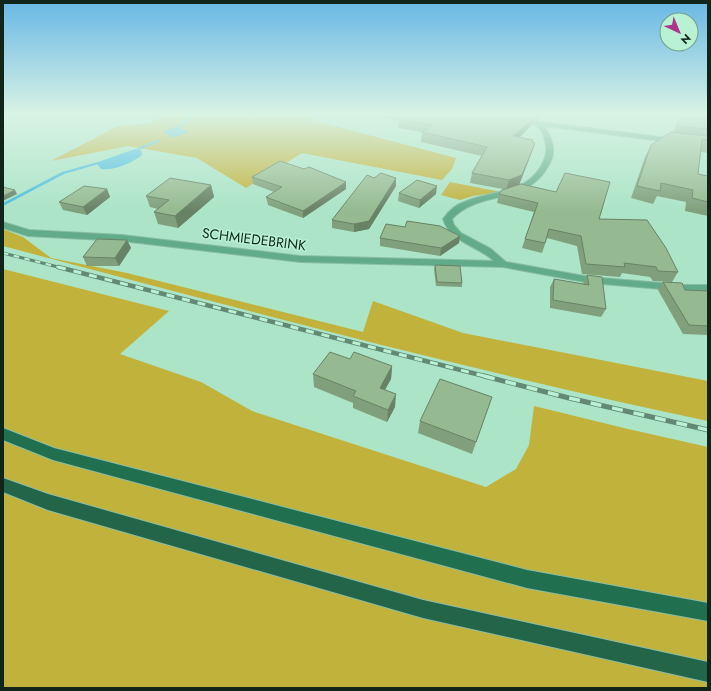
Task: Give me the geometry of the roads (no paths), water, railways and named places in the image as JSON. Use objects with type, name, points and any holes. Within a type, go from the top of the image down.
[{"type":"highway","points":[[3,434],[53,454],[527,579],[708,612]]},
{"type":"highway","points":[[3,485],[48,502],[423,609],[708,672]]},
{"type":"street","points":[[503,264],[488,251],[457,234],[448,226],[447,219],[454,210],[466,203],[524,187],[536,178],[551,153],[550,146]]},
{"type":"street","name":"SCHMIEDEBRINK","points":[[3,225],[28,233],[129,239],[300,259],[503,264],[590,280],[685,288],[708,288]]},
{"type":"water","points":[[132,150],[141,150],[142,155],[117,168],[101,169],[97,164],[101,161]]},
{"type":"waterway","points":[[130,152],[145,146]]},
{"type":"waterway","points":[[3,205],[63,173],[105,161]]},
{"type":"railway","points":[[3,253],[62,268]]},
{"type":"railway","points":[[58,267],[488,377]]},
{"type":"railway","points":[[484,376],[569,398],[708,430]]}]
